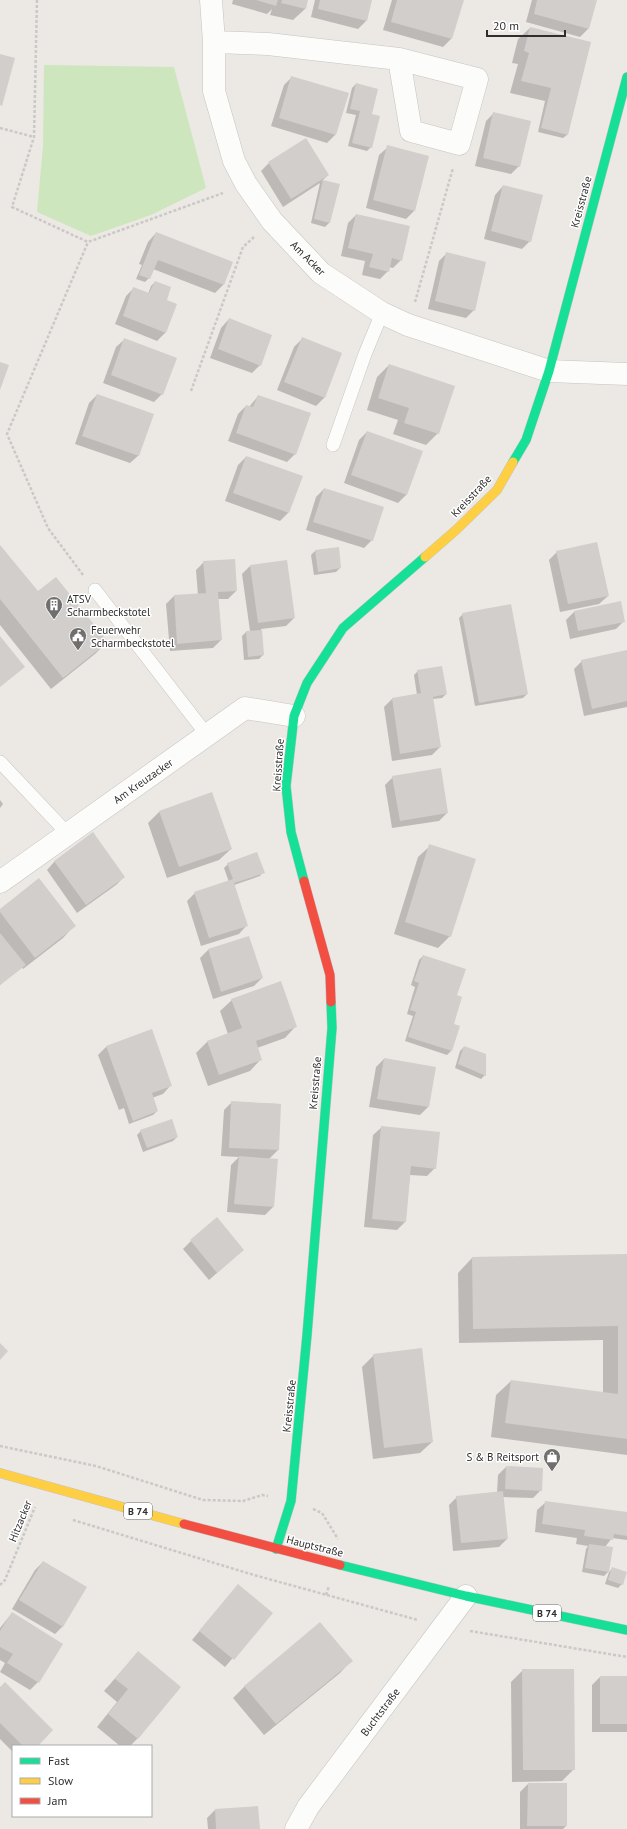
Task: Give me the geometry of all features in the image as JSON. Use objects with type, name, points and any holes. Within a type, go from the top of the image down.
[{"type":"street","name":"Am Acker","points":[[211,0],[214,42],[214,91],[234,161],[246,184],[272,221],[321,274],[382,313],[408,325],[549,371],[627,374]]},
{"type":"street","points":[[214,42],[268,44],[399,59],[477,79],[459,144],[411,131],[399,59]]},
{"type":"street","name":"Kreisstraße","points":[[276,1549],[291,1501],[308,1327],[332,1028],[330,975],[290,825],[286,786],[294,716],[307,683],[343,628],[456,530],[497,490],[526,440],[549,371],[627,77]]},
{"type":"street","name":"Am Kreuzacker","points":[[0,882],[245,708],[294,716]]},
{"type":"street","name":"Hauptstraße","points":[[0,1473],[276,1549],[466,1596],[627,1630]]},
{"type":"street","name":"Buchtstraße","points":[[296,1829],[308,1807],[466,1596]]},
{"type":"lane","points":[[333,445],[365,354],[382,313]]},
{"type":"lane","points":[[95,590],[207,735]]},
{"type":"lane","points":[[0,762],[68,834]]},
{"type":"path","points":[[37,0],[34,137],[12,207],[88,242],[246,184]]},
{"type":"path","points":[[0,128],[34,137]]},
{"type":"path","points":[[408,325],[459,144]]},
{"type":"path","points":[[191,391],[243,246],[272,221]]},
{"type":"path","points":[[88,242],[6,434],[48,528],[95,590]]},
{"type":"path","points":[[0,1446],[96,1466],[203,1500],[243,1501],[262,1495],[291,1501],[322,1513],[341,1544]]},
{"type":"path","name":"Hitzacker","points":[[0,1585],[5,1580],[44,1484]]},
{"type":"path","points":[[28,1506],[42,1510]]},
{"type":"path","points":[[72,1520],[254,1575],[443,1627],[627,1657]]},
{"type":"green space","points":[[44,65],[174,67],[206,188],[151,215],[91,236],[37,212],[43,146]]},
{"type":"building","points":[[256,0],[278,0],[276,6]]},
{"type":"building","points":[[282,0],[308,0],[306,9],[281,3]]},
{"type":"building","points":[[320,0],[372,0],[367,21],[318,9]]},
{"type":"building","points":[[397,0],[464,0],[452,39],[391,22]]},
{"type":"building","points":[[537,0],[597,0],[589,29],[534,14]]},
{"type":"building","points":[[530,27],[591,42],[568,135],[541,128],[551,88],[521,81],[529,53],[524,51]]},
{"type":"building","points":[[0,54],[15,58],[2,106],[0,105]]},
{"type":"building","points":[[291,76],[349,93],[336,135],[279,118]]},
{"type":"building","points":[[356,83],[378,89],[372,114],[380,116],[372,148],[352,143],[360,111],[350,109]]},
{"type":"building","points":[[493,112],[531,121],[520,167],[483,158]]},
{"type":"building","points":[[306,138],[329,175],[291,199],[268,162]]},
{"type":"building","points":[[387,145],[429,156],[415,211],[373,200]]},
{"type":"building","points":[[323,180],[340,184],[330,223],[314,219]]},
{"type":"building","points":[[503,185],[543,195],[531,242],[491,231]]},
{"type":"building","points":[[356,214],[410,226],[402,261],[392,258],[389,272],[369,267],[373,254],[348,248]]},
{"type":"building","points":[[156,232],[233,262],[224,285],[158,260],[150,279],[139,275]]},
{"type":"building","points":[[446,252],[486,262],[475,311],[435,301]]},
{"type":"building","points":[[155,281],[171,287],[167,300],[177,304],[166,333],[123,316],[133,287],[149,293]]},
{"type":"building","points":[[229,318],[272,335],[261,366],[218,349]]},
{"type":"building","points":[[302,337],[342,353],[325,398],[284,382]]},
{"type":"building","points":[[124,338],[177,358],[163,395],[111,375]]},
{"type":"building","points":[[0,362],[9,365],[0,390]]},
{"type":"building","points":[[389,364],[455,386],[439,434],[404,423],[409,408],[378,398]]},
{"type":"building","points":[[97,394],[154,414],[139,456],[82,436]]},
{"type":"building","points":[[258,395],[311,413],[296,455],[236,433],[246,405],[253,407]]},
{"type":"building","points":[[367,431],[423,451],[407,495],[351,475]]},
{"type":"building","points":[[246,456],[303,476],[289,513],[233,493]]},
{"type":"building","points":[[324,488],[384,507],[373,541],[313,522]]},
{"type":"building","points":[[597,542],[609,596],[568,604],[556,551]]},
{"type":"building","name":"ATSV Scharmbeckstotel","points":[[0,545],[38,591],[56,577],[108,642],[63,678],[0,599]]},
{"type":"building","points":[[339,547],[341,568],[318,572],[315,550]]},
{"type":"building","points":[[235,559],[237,591],[218,592],[222,640],[177,644],[174,595],[206,593],[203,561]]},
{"type":"building","points":[[287,560],[295,618],[258,623],[250,565]]},
{"type":"building","points":[[621,601],[625,622],[578,631],[574,611]]},
{"type":"building","points":[[511,604],[528,694],[479,703],[462,613]]},
{"type":"building","points":[[262,630],[264,655],[248,657],[246,631]]},
{"type":"building","points":[[0,636],[25,667],[0,687]]},
{"type":"building","points":[[627,650],[627,701],[592,709],[581,660]]},
{"type":"building","points":[[442,666],[447,694],[433,697],[441,747],[400,754],[392,698],[421,693],[417,670]]},
{"type":"building","points":[[441,768],[448,813],[400,821],[392,776]]},
{"type":"building","points":[[212,792],[232,849],[179,867],[159,811]]},
{"type":"building","points":[[93,832],[125,877],[86,905],[54,861]]},
{"type":"building","points":[[429,844],[476,859],[451,937],[405,922]]},
{"type":"building","points":[[257,852],[265,873],[234,883],[248,926],[209,938],[194,892],[233,879],[227,863]]},
{"type":"building","points":[[39,878],[76,926],[35,958],[0,912],[0,909]]},
{"type":"building","points":[[0,933],[26,965],[0,985]]},
{"type":"building","points":[[249,936],[263,978],[221,992],[208,949]]},
{"type":"building","points":[[423,955],[466,969],[457,995],[462,997],[454,1024],[460,1026],[452,1051],[408,1037],[416,1012],[410,1010],[419,983],[414,981]]},
{"type":"building","points":[[281,981],[297,1027],[256,1041],[262,1060],[219,1075],[207,1041],[242,1028],[231,999]]},
{"type":"building","points":[[152,1029],[172,1086],[152,1093],[158,1111],[133,1121],[106,1046]]},
{"type":"building","points":[[464,1046],[486,1054],[486,1076],[458,1064]]},
{"type":"building","points":[[384,1058],[436,1067],[429,1107],[377,1099]]},
{"type":"building","points":[[231,1101],[281,1104],[279,1150],[229,1148]]},
{"type":"building","points":[[172,1119],[178,1137],[147,1148],[140,1130]]},
{"type":"building","points":[[381,1126],[440,1132],[436,1169],[411,1166],[406,1222],[372,1219]]},
{"type":"building","points":[[239,1156],[278,1159],[274,1207],[234,1204]]},
{"type":"building","points":[[217,1217],[244,1250],[217,1273],[190,1240]]},
{"type":"building","points":[[627,1254],[627,1439],[505,1423],[511,1380],[618,1394],[618,1326],[473,1329],[472,1257]]},
{"type":"building","points":[[0,1343],[8,1351],[0,1360]]},
{"type":"building","points":[[422,1348],[433,1442],[384,1448],[373,1354]]},
{"type":"building","points":[[506,1466],[543,1468],[542,1491],[505,1489]]},
{"type":"building","points":[[503,1491],[508,1539],[461,1543],[456,1496]]},
{"type":"building","points":[[545,1501],[627,1512],[627,1536],[614,1534],[613,1540],[584,1536],[585,1530],[542,1524]]},
{"type":"building","points":[[589,1544],[613,1547],[609,1572],[585,1568]]},
{"type":"building","points":[[43,1561],[87,1587],[63,1627],[19,1600]]},
{"type":"building","points":[[612,1567],[627,1572],[623,1585],[608,1580]]},
{"type":"building","points":[[238,1584],[273,1613],[234,1660],[199,1631]]},
{"type":"building","points":[[12,1612],[63,1644],[39,1683],[7,1663],[13,1654],[0,1647],[0,1631]]},
{"type":"building","points":[[320,1622],[353,1661],[276,1724],[244,1686]]},
{"type":"building","points":[[138,1651],[181,1687],[138,1739],[108,1714],[128,1689],[115,1679]]},
{"type":"building","points":[[522,1669],[574,1669],[575,1770],[523,1770]]},
{"type":"building","points":[[600,1676],[627,1676],[627,1724],[600,1724]]},
{"type":"building","points":[[5,1682],[53,1730],[39,1745],[22,1745],[0,1723],[0,1687]]},
{"type":"building","points":[[528,1783],[567,1783],[567,1826],[527,1826]]},
{"type":"building","points":[[258,1806],[260,1829],[216,1829],[215,1809]]},
{"type":"traffic: fast","points":[[513,462],[526,440],[549,371],[627,77]]},
{"type":"traffic: fast","points":[[304,881],[291,832],[286,786],[294,716],[307,683],[343,628],[425,557]]},
{"type":"traffic: fast","points":[[276,1549],[291,1501],[307,1335],[332,1028],[331,1002]]},
{"type":"traffic: fast","points":[[340,1565],[466,1596],[627,1630]]},
{"type":"traffic: slow","points":[[425,557],[456,530],[497,490],[513,462]]},
{"type":"traffic: slow","points":[[0,1473],[184,1524]]},
{"type":"traffic: jam","points":[[304,881],[330,975],[331,1002]]},
{"type":"traffic: jam","points":[[184,1524],[340,1565]]},
{"type":"place","name":"ATSV Scharmbeckstotel","points":[[54,620]]},
{"type":"place","name":"Feuerwehr Scharmbeckstotel","points":[[78,651]]},
{"type":"place","name":"S & B Reitsport","points":[[552,1472]]}]
